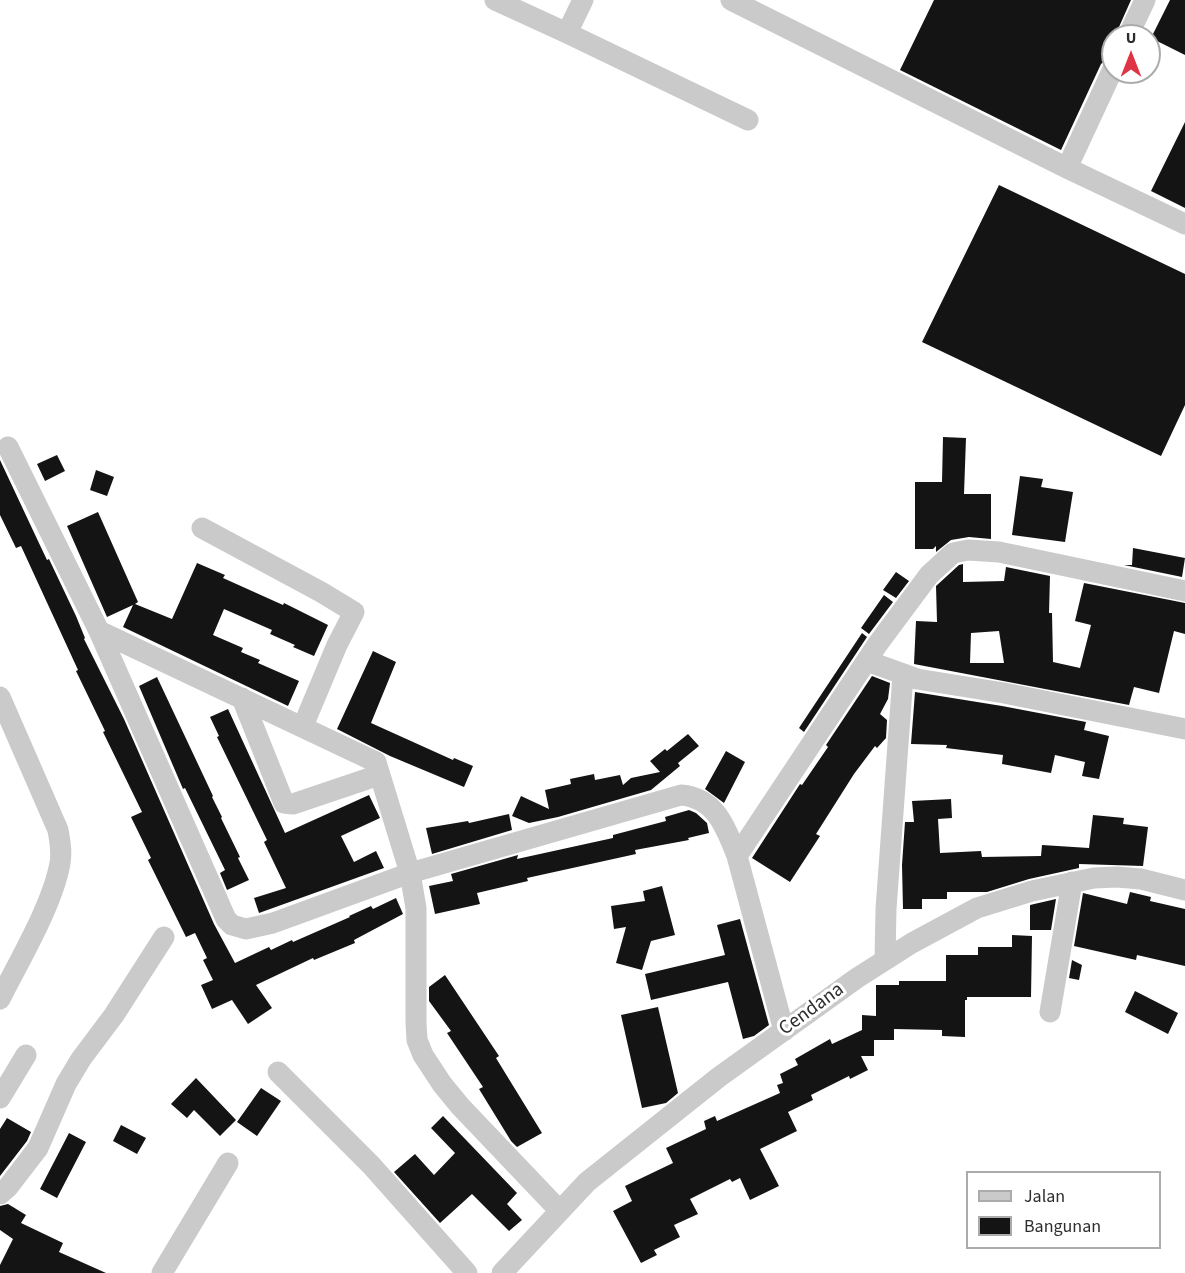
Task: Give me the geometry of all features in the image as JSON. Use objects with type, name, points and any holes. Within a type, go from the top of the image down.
[{"type":"street","points":[[495,0],[748,120]]},
{"type":"street","points":[[567,33],[584,0]]},
{"type":"street","points":[[731,0],[1067,168],[1185,224]]},
{"type":"street","points":[[1134,24],[1145,0]]},
{"type":"street","points":[[1067,168],[1106,84]]},
{"type":"street","points":[[8,447],[99,631],[226,919],[232,925],[246,929],[273,923],[410,873],[681,795],[691,796],[713,808],[721,818],[737,856],[784,1031]]},
{"type":"street","points":[[202,528],[354,612],[337,645],[303,726]]},
{"type":"street","points":[[737,856],[867,661],[936,566],[952,553],[960,551],[999,552],[1185,591]]},
{"type":"street","points":[[99,631],[374,760],[378,765],[379,775],[410,873],[416,908],[417,1040],[442,1084],[459,1106],[559,1210]]},
{"type":"street","points":[[867,661],[903,675],[1185,729]]},
{"type":"street","points":[[885,959],[886,909],[903,675]]},
{"type":"street","points":[[0,697],[58,830],[61,845],[60,862],[54,886],[0,999]]},
{"type":"street","points":[[242,698],[284,802],[293,804],[379,775]]},
{"type":"street","name":"Cendana","points":[[502,1273],[587,1182],[719,1077],[885,959],[977,908],[1032,891],[1094,878],[1117,877],[1149,880],[1185,890]]},
{"type":"street","points":[[1050,1012],[1072,882]]},
{"type":"street","points":[[0,1194],[38,1148],[66,1084],[164,937]]},
{"type":"street","points":[[0,1098],[26,1055]]},
{"type":"street","points":[[278,1072],[371,1165],[466,1273]]},
{"type":"street","points":[[162,1273],[228,1163]]},
{"type":"building","points":[[934,0],[1131,0],[1120,24],[1101,24],[1101,64],[1061,150],[900,70]]},
{"type":"building","points":[[1170,0],[1185,0],[1185,55],[1161,43],[1161,24],[1158,24]]},
{"type":"building","points":[[1185,122],[1185,208],[1151,191]]},
{"type":"building","points":[[999,185],[1185,274],[1185,405],[1161,456],[922,342]]},
{"type":"building","points":[[943,437],[966,438],[964,494],[991,494],[991,539],[969,537],[951,540],[936,552],[936,546],[933,549],[915,549],[915,482],[942,482]]},
{"type":"building","points":[[57,455],[65,471],[45,481],[37,464]]},
{"type":"building","points":[[0,460],[76,616],[84,639],[124,719],[214,924],[235,963],[269,947],[271,950],[292,940],[293,942],[371,906],[373,909],[396,898],[403,914],[354,940],[355,943],[314,960],[313,958],[256,985],[272,1008],[248,1024],[232,1000],[212,1009],[201,985],[213,980],[203,960],[207,958],[195,933],[186,937],[148,860],[151,858],[131,817],[142,812],[103,732],[105,731],[21,546],[16,548],[0,515]]},
{"type":"building","points":[[96,470],[114,477],[107,496],[90,490]]},
{"type":"building","points":[[1020,476],[1043,479],[1041,487],[1073,492],[1065,542],[1012,535]]},
{"type":"building","points":[[98,512],[138,602],[135,604],[172,619],[197,563],[225,575],[223,578],[283,605],[284,603],[328,625],[314,656],[270,634],[272,630],[224,609],[213,635],[243,648],[241,652],[260,660],[258,663],[299,681],[288,706],[123,627],[133,605],[107,617],[67,526]]},
{"type":"building","points":[[1133,548],[1185,558],[1182,577],[1124,565],[1132,565]]},
{"type":"building","points":[[963,564],[963,582],[1004,581],[1006,567],[1050,576],[1049,613],[1052,613],[1053,662],[1080,668],[1091,625],[1075,621],[1084,583],[1185,603],[1185,634],[1174,631],[1159,693],[1134,687],[1129,705],[914,664],[916,621],[937,622],[936,586]],"holes":[[[999,631],[1004,663],[970,663],[971,633]]]},
{"type":"building","points":[[896,572],[909,581],[896,598],[883,590]]},
{"type":"building","points":[[884,595],[893,602],[869,634],[861,628]]},
{"type":"building","points":[[862,633],[867,637],[804,732],[799,728]]},
{"type":"building","points":[[373,651],[396,662],[371,723],[453,760],[454,758],[473,766],[464,787],[390,756],[337,729]]},
{"type":"building","points":[[872,676],[890,683],[888,699],[880,714],[887,720],[886,738],[877,748],[875,746],[854,774],[816,834],[820,836],[790,882],[752,858],[800,784],[802,785],[828,747],[826,745]]},
{"type":"building","points":[[157,677],[213,796],[249,880],[227,890],[220,873],[225,870],[185,788],[183,789],[139,686]]},
{"type":"building","points":[[915,692],[1086,722],[1084,730],[1109,736],[1099,779],[1082,776],[1085,762],[1055,755],[1051,773],[1002,764],[1003,755],[946,748],[947,745],[911,744]]},
{"type":"building","points":[[228,709],[285,833],[369,795],[380,818],[341,836],[354,862],[376,851],[384,868],[259,913],[254,898],[286,888],[264,842],[267,840],[217,737],[219,736],[210,717]]},
{"type":"building","points":[[688,734],[699,746],[678,763],[680,766],[651,790],[529,823],[512,816],[521,796],[549,809],[545,790],[571,784],[570,779],[594,774],[595,780],[620,775],[623,785],[631,778],[660,772],[650,761]]},
{"type":"building","points":[[726,751],[745,762],[724,803],[705,789]]},
{"type":"building","points":[[951,799],[952,818],[938,819],[940,853],[981,851],[982,857],[1041,856],[1042,845],[1089,848],[1093,815],[1124,818],[1123,824],[1148,827],[1143,866],[1079,864],[1079,868],[1029,879],[987,892],[947,892],[947,899],[922,899],[922,909],[903,909],[902,865],[905,822],[914,822],[912,801]]},
{"type":"building","points":[[689,810],[707,823],[709,833],[688,838],[689,840],[635,850],[636,854],[527,878],[528,881],[477,893],[480,904],[435,914],[429,886],[453,881],[451,874],[518,855],[517,859],[613,838],[613,835],[666,821],[665,817]]},
{"type":"building","points":[[509,814],[512,830],[432,854],[426,828],[468,821],[469,823]]},
{"type":"building","points":[[662,886],[675,935],[651,941],[642,970],[616,963],[626,927],[614,929],[611,906],[645,901],[643,891]]},
{"type":"building","points":[[1130,892],[1151,897],[1150,901],[1185,909],[1185,966],[1137,955],[1136,960],[1074,946],[1083,893],[1127,904]]},
{"type":"building","points":[[1056,899],[1051,930],[1030,930],[1030,905]]},
{"type":"building","points":[[740,919],[769,1025],[754,1036],[743,1039],[728,982],[651,1000],[645,974],[725,955],[717,925]]},
{"type":"building","points":[[1012,935],[1032,936],[1031,997],[967,997],[965,1000],[965,1037],[942,1036],[942,1030],[894,1029],[894,1040],[874,1040],[874,1056],[861,1056],[868,1070],[850,1079],[849,1076],[811,1095],[813,1100],[788,1112],[797,1131],[760,1149],[779,1186],[750,1200],[740,1178],[732,1182],[730,1179],[690,1199],[698,1214],[674,1225],[680,1237],[654,1250],[657,1255],[641,1263],[613,1211],[632,1201],[625,1186],[673,1163],[666,1148],[706,1129],[704,1121],[715,1116],[717,1121],[780,1093],[777,1085],[783,1083],[780,1074],[798,1065],[795,1059],[830,1039],[832,1044],[862,1030],[862,1015],[876,1016],[876,985],[899,985],[899,981],[946,981],[946,955],[978,955],[978,947],[1012,947]]},
{"type":"building","points":[[1072,960],[1082,965],[1079,980],[1069,978]]},
{"type":"building","points":[[445,975],[499,1056],[496,1058],[542,1133],[517,1147],[479,1089],[483,1087],[447,1033],[451,1031],[429,1001],[429,987]]},
{"type":"building","points":[[1135,991],[1178,1013],[1168,1034],[1125,1012]]},
{"type":"building","points":[[658,1007],[678,1093],[666,1103],[642,1108],[621,1015]]},
{"type":"building","points":[[196,1078],[236,1120],[220,1136],[194,1110],[187,1118],[171,1104]]},
{"type":"building","points":[[261,1088],[281,1101],[257,1136],[237,1122]]},
{"type":"building","points":[[443,1116],[517,1193],[507,1204],[522,1220],[509,1231],[472,1194],[440,1223],[394,1172],[415,1154],[434,1175],[455,1153],[431,1128]]},
{"type":"building","points":[[7,1118],[31,1132],[27,1141],[0,1176],[0,1129]]},
{"type":"building","points":[[121,1125],[146,1138],[137,1154],[113,1141]]},
{"type":"building","points":[[69,1133],[86,1142],[57,1198],[40,1189]]},
{"type":"building","points":[[8,1204],[26,1215],[21,1223],[63,1243],[59,1252],[106,1273],[0,1273],[0,1265],[13,1239],[0,1230],[0,1206]]}]
